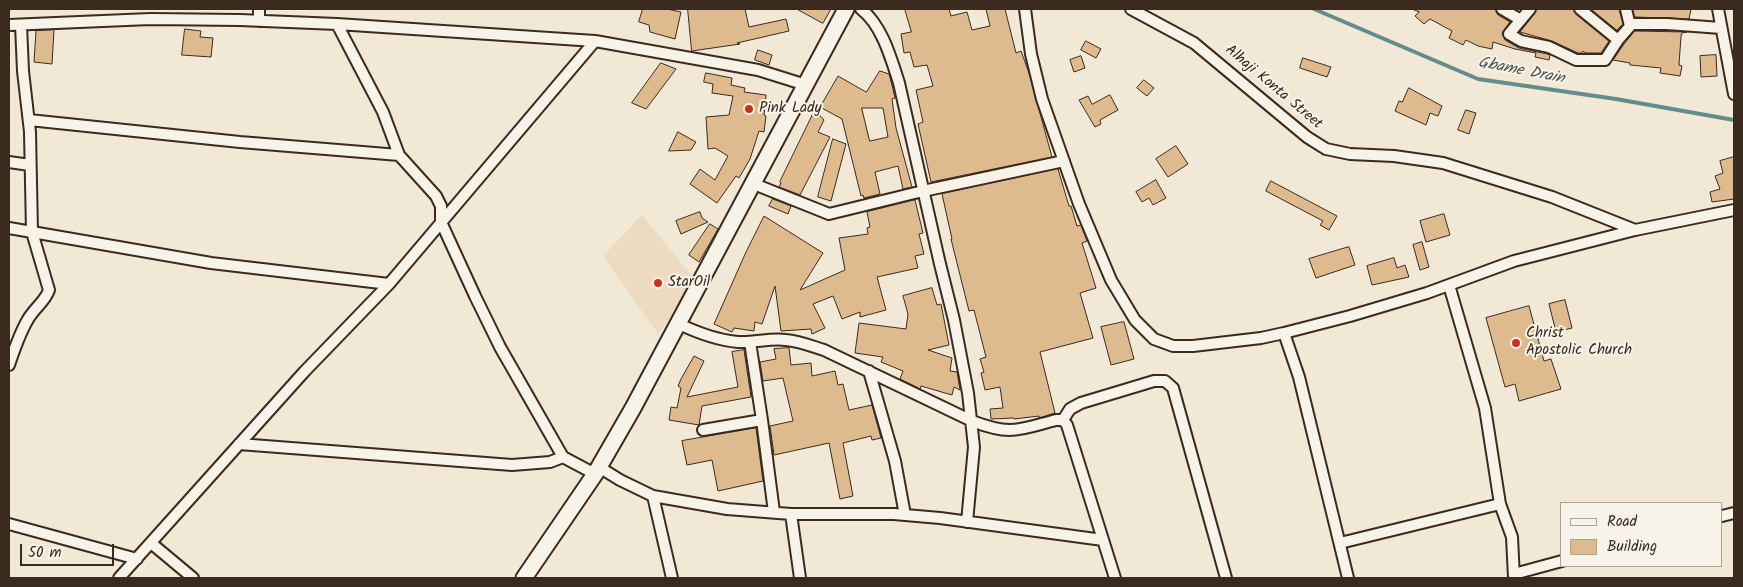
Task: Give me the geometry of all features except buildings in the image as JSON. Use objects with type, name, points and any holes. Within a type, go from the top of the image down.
[{"type":"main road","points":[[524,578],[597,470],[679,324],[846,9]]},
{"type":"street","points":[[259,9],[259,21]]},
{"type":"street","points":[[861,9],[879,32],[899,83],[954,320],[972,421],[973,466],[966,522]]},
{"type":"street","points":[[1026,9],[1032,54],[1042,99],[1079,204],[1111,280],[1135,320],[1154,339],[1173,346],[1193,346],[1261,338],[1284,333],[1350,316],[1514,261],[1635,230],[1734,210]]},
{"type":"street","name":"Alhaji Konta Street","points":[[1132,9],[1194,43],[1307,137],[1326,149],[1350,154],[1394,156],[1443,163],[1552,197],[1635,230]]},
{"type":"street","points":[[1502,9],[1521,20]]},
{"type":"street","points":[[1530,9],[1509,34],[1522,41],[1549,47],[1576,60],[1605,60],[1618,40],[1632,24],[1668,24],[1721,28]]},
{"type":"street","points":[[1580,9],[1618,40]]},
{"type":"street","points":[[1626,9],[1630,26]]},
{"type":"street","points":[[1718,9],[1734,94]]},
{"type":"street","points":[[9,25],[150,19],[259,21],[337,24],[595,41],[758,70],[806,85]]},
{"type":"street","points":[[337,24],[384,112],[399,155],[436,196],[441,206],[441,222],[497,340],[563,457],[597,470],[653,496],[727,509],[791,514],[904,515],[1103,540]]},
{"type":"street","points":[[9,365],[27,320],[36,307],[47,297],[49,290],[32,232],[30,132],[23,71],[21,25]]},
{"type":"street","points":[[119,578],[304,372],[389,284],[595,41]]},
{"type":"street","points":[[29,120],[240,142],[399,155]]},
{"type":"street","points":[[754,184],[829,214],[1064,160]]},
{"type":"street","points":[[9,162],[30,165]]},
{"type":"street","points":[[9,228],[211,263],[389,284]]},
{"type":"street","points":[[1450,284],[1485,408],[1500,504],[1512,537],[1514,576],[1560,562]]},
{"type":"street","points":[[679,324],[702,335],[720,340],[750,342],[784,340],[800,342],[824,350],[989,428],[1013,432],[1056,420],[1063,420],[1068,425],[1115,578]]},
{"type":"street","points":[[1284,333],[1299,377],[1348,578]]},
{"type":"street","points":[[750,342],[774,512]]},
{"type":"street","points":[[869,371],[895,461],[904,515]]},
{"type":"street","points":[[1063,420],[1070,410],[1081,402],[1154,381],[1165,381],[1173,388],[1226,578]]},
{"type":"street","points":[[703,430],[762,420]]},
{"type":"street","points":[[239,444],[512,465],[550,462],[563,457]]},
{"type":"street","points":[[653,496],[672,578]]},
{"type":"street","points":[[1340,543],[1500,504]]},
{"type":"street","points":[[791,514],[800,578]]},
{"type":"street","points":[[9,524],[137,559]]},
{"type":"street","points":[[151,543],[193,578]]},
{"type":"shaded area","points":[[642,215],[697,282],[658,334],[603,256]]},
{"type":"waterway","name":"Gbame Drain","points":[[1314,9],[1478,79],[1616,99],[1734,120]]},
{"type":"place","name":"Pink Lady","points":[[749,109]]},
{"type":"place","name":"StarOil","points":[[658,283]]},
{"type":"place","name":"Christ Apostolic Church","points":[[1516,343]]}]
